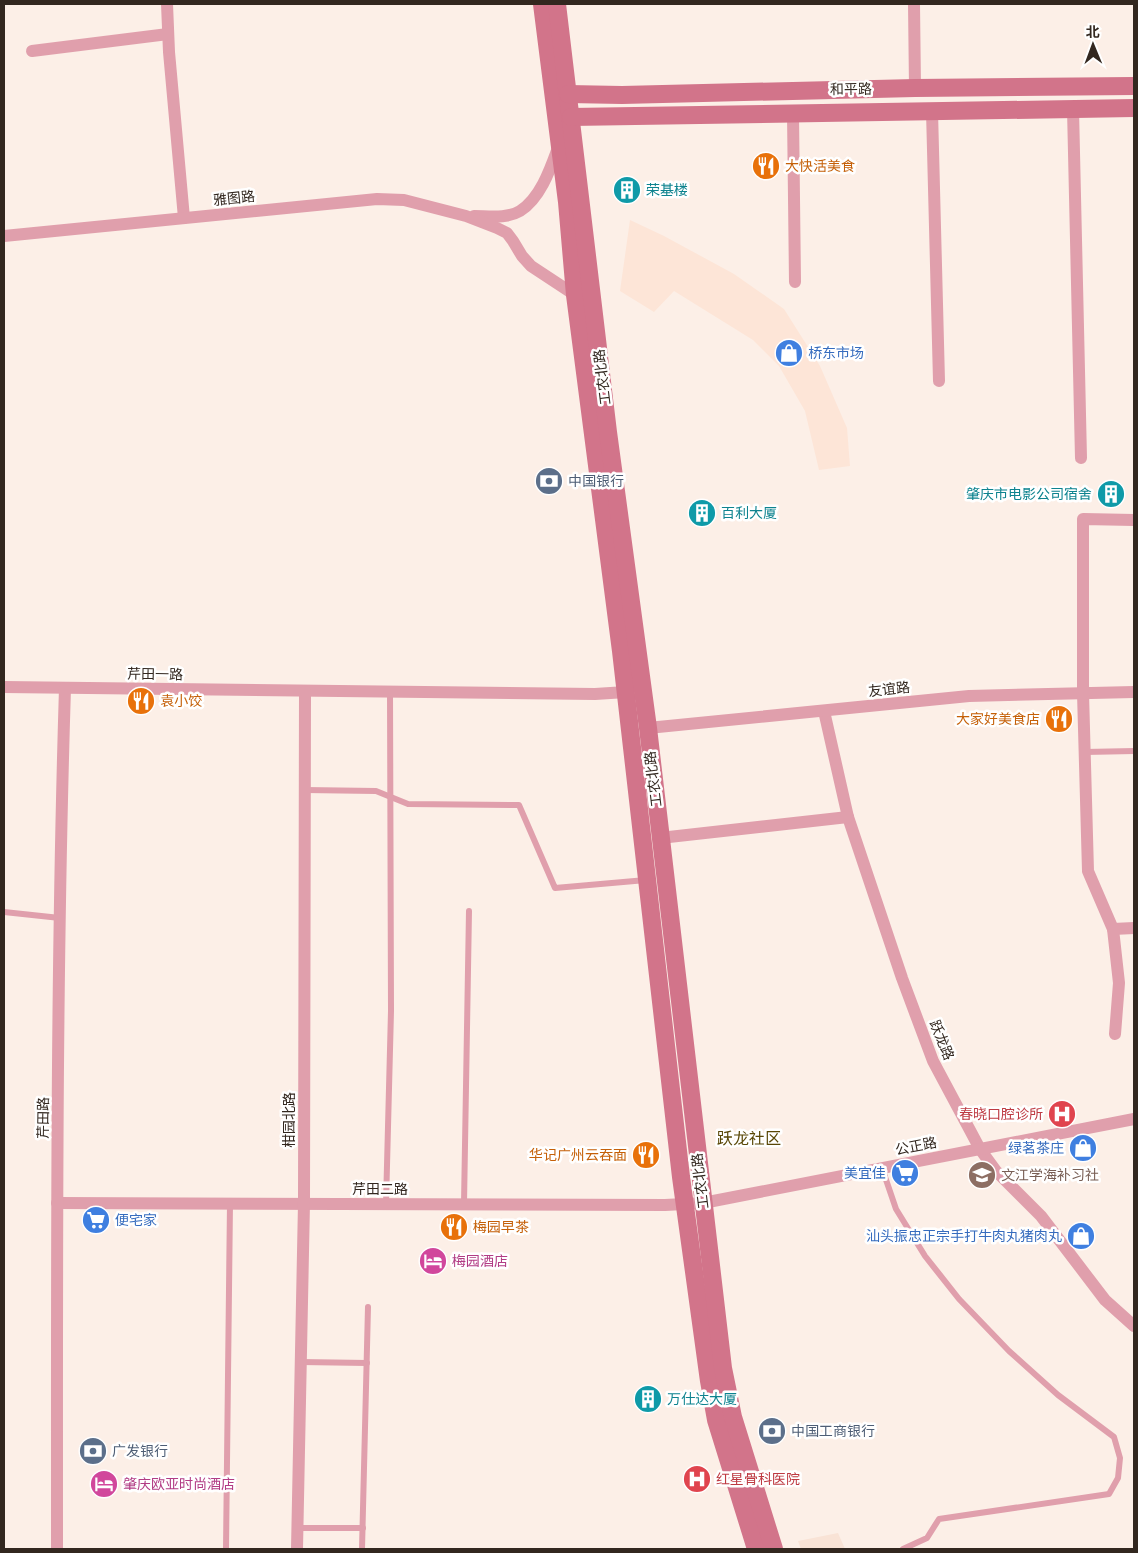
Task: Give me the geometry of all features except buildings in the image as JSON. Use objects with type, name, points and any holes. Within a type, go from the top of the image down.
[{"type":"street","points":[[167,4],[168,52],[184,218]]},
{"type":"street","name":"工农北路","points":[[542,4],[567,202],[575,296],[626,692],[685,1203],[707,1372],[716,1420],[756,1549]]},
{"type":"street","name":"工农北路","points":[[557,4],[608,432],[648,728],[723,1368],[733,1417],[774,1549]]},
{"type":"street","points":[[914,4],[915,88]]},
{"type":"street","points":[[32,52],[168,34]]},
{"type":"street","name":"和平路","points":[[568,94],[622,95],[915,88],[1134,86]]},
{"type":"street","name":"和平路","points":[[571,117],[1134,108]]},
{"type":"street","points":[[1073,109],[1081,458]]},
{"type":"street","points":[[932,111],[939,381]]},
{"type":"street","points":[[793,114],[795,282]]},
{"type":"street","points":[[466,216],[504,216],[519,212],[531,201],[546,180],[560,144]]},
{"type":"street","name":"雅图路","points":[[4,236],[377,199],[404,200],[466,216]]},
{"type":"street","points":[[466,216],[507,233],[531,266],[575,296]]},
{"type":"street","points":[[1114,1034],[1119,983],[1113,929],[1088,871],[1083,693],[1083,519],[1134,520]]},
{"type":"street","name":"芹田一路","points":[[4,687],[305,692],[596,694],[626,692]]},
{"type":"street","name":"芹田路","points":[[57,1549],[57,1203],[65,688]]},
{"type":"street","name":"柑园北路","points":[[298,1549],[304,1203],[305,692]]},
{"type":"street","name":"友谊路","points":[[648,728],[969,696],[1134,692]]},
{"type":"street","name":"跃龙路","points":[[824,711],[848,817],[902,978],[933,1061],[980,1149],[996,1171],[1041,1216],[1105,1300],[1134,1326]]},
{"type":"street","points":[[660,838],[848,817]]},
{"type":"street","points":[[1113,929],[1134,928]]},
{"type":"street","name":"公正路","points":[[703,1203],[1134,1119]]},
{"type":"street","name":"芹田二路","points":[[57,1203],[703,1203]]},
{"type":"lane","points":[[386,1204],[391,1011],[390,692]]},
{"type":"lane","points":[[1085,752],[1134,751]]},
{"type":"lane","points":[[305,790],[376,791],[408,804],[519,805],[555,888],[648,880]]},
{"type":"lane","points":[[464,1204],[469,911]]},
{"type":"lane","points":[[4,912],[60,918]]},
{"type":"lane","points":[[882,1168],[896,1209],[924,1256],[959,1299],[1016,1357],[1058,1395],[1114,1437],[1120,1458],[1118,1478],[1109,1494],[939,1519],[927,1538],[903,1549]]},
{"type":"lane","points":[[226,1549],[230,1203]]},
{"type":"lane","points":[[362,1549],[368,1308]]},
{"type":"lane","points":[[301,1362],[367,1363]]},
{"type":"lane","points":[[298,1528],[363,1528]]},
{"type":"shaded area","name":"桥东市场","points":[[630,220],[734,274],[784,309],[820,366],[847,428],[850,466],[819,470],[805,411],[779,366],[753,340],[674,291],[654,312],[620,291]]},
{"type":"shaded area","points":[[838,1533],[845,1549],[801,1549],[798,1541]]},
{"type":"place","name":"大快活美食","points":[[766,166]]},
{"type":"place","name":"荣基楼","points":[[627,190]]},
{"type":"place","name":"桥东市场","points":[[789,353]]},
{"type":"place","name":"中国银行","points":[[549,481]]},
{"type":"place","name":"肇庆市电影公司宿舍","points":[[1111,494]]},
{"type":"place","name":"百利大厦","points":[[702,513]]},
{"type":"place","name":"袁小饺","points":[[141,701]]},
{"type":"place","name":"大家好美食店","points":[[1059,719]]},
{"type":"place","name":"春晓口腔诊所","points":[[1062,1114]]},
{"type":"place","name":"绿茗茶庄","points":[[1083,1148]]},
{"type":"place","name":"华记广州云吞面","points":[[646,1155]]},
{"type":"place","name":"美宜佳","points":[[905,1173]]},
{"type":"place","name":"文江学海补习社","points":[[982,1175]]},
{"type":"place","name":"便宅家","points":[[96,1220]]},
{"type":"place","name":"梅园早茶","points":[[454,1227]]},
{"type":"place","name":"汕头振忠正宗手打牛肉丸猪肉丸","points":[[1081,1236]]},
{"type":"place","name":"梅园酒店","points":[[433,1261]]},
{"type":"place","name":"万仕达大厦","points":[[648,1399]]},
{"type":"place","name":"中国工商银行","points":[[772,1431]]},
{"type":"place","name":"广发银行","points":[[93,1451]]},
{"type":"place","name":"红星骨科医院","points":[[697,1479]]},
{"type":"place","name":"肇庆欧亚时尚酒店","points":[[104,1484]]},
{"type":"district","name":"跃龙社区","points":[[749,1138]]}]
